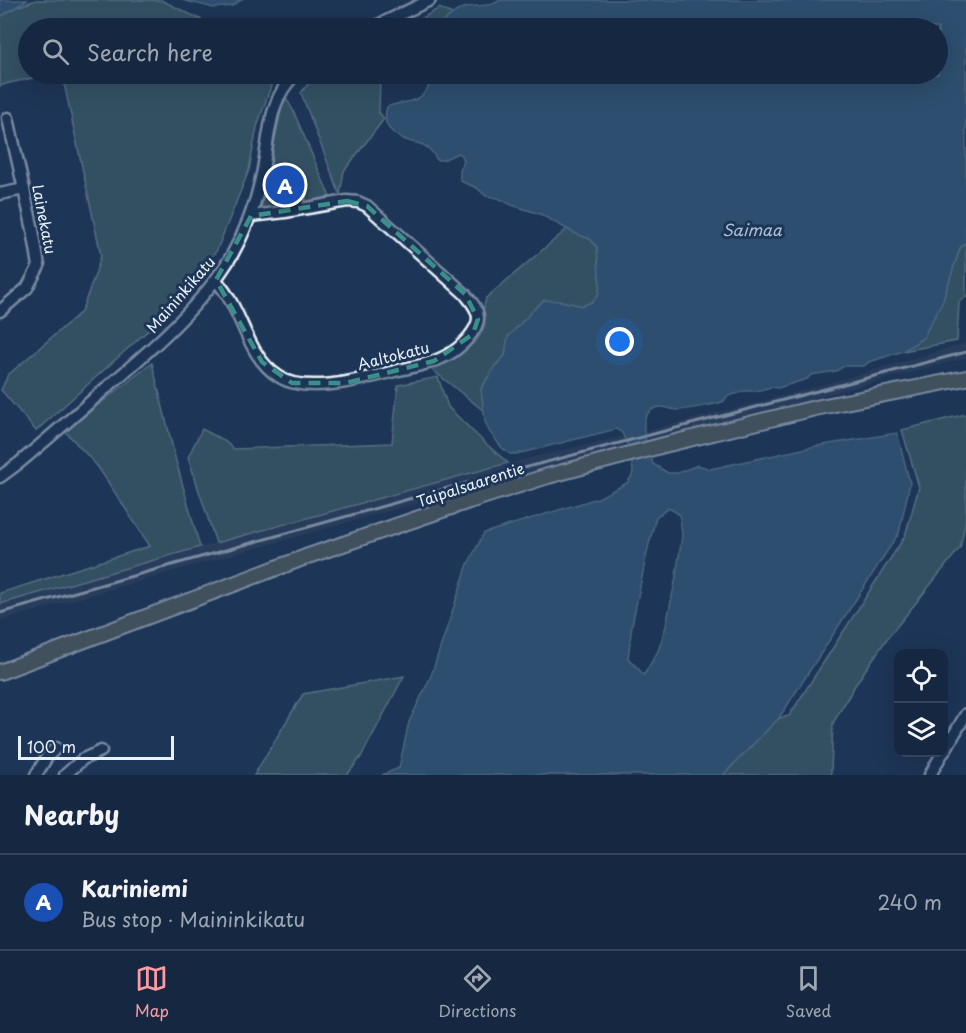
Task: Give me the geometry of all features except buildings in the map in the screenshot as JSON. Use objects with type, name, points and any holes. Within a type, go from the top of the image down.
[{"type":"main road","name":"Taipalsaarentie","points":[[0,672],[301,559],[548,476],[815,408],[966,378]]},
{"type":"street","points":[[393,18],[430,0]]},
{"type":"street","name":"Maininkikatu","points":[[0,477],[157,344],[216,280],[244,234],[251,216],[261,179],[271,120],[276,103],[287,84]]},
{"type":"street","name":"Lainekatu","points":[[0,311],[27,288],[39,266],[8,118]]},
{"type":"street","points":[[261,179],[268,173],[276,172],[289,175],[295,180],[300,194],[299,201],[285,212]]},
{"type":"street","points":[[0,194],[24,189]]},
{"type":"street","name":"Aaltokatu","points":[[216,280],[227,295],[262,362],[278,376],[292,383],[346,383],[434,361],[453,352],[473,334],[478,319],[475,306],[465,294],[368,206],[347,201],[251,216]]},
{"type":"street","points":[[948,744],[966,714]]},
{"type":"street","points":[[36,775],[56,748]]},
{"type":"street","points":[[65,775],[83,759],[100,751]]},
{"type":"street","points":[[930,775],[940,757]]},
{"type":"highlighted area","points":[[347,201],[367,206],[465,294],[478,319],[473,334],[434,361],[346,383],[292,383],[262,362],[216,280],[251,216]]},
{"type":"shaded area","points":[[966,343],[966,358],[370,516],[0,621],[0,604],[508,463],[654,429],[800,391]]},
{"type":"green space","points":[[36,0],[161,0],[198,18],[18,18],[18,81],[0,86],[0,17],[16,7]]},
{"type":"green space","points":[[439,8],[452,14],[448,18],[422,18]]},
{"type":"green space","points":[[64,84],[272,84],[257,127],[249,170],[217,250],[191,284],[153,326],[36,431],[1,390],[8,375],[81,312],[101,255]]},
{"type":"green space","points":[[308,84],[380,84],[379,112],[384,119],[344,171],[340,195],[301,93]]},
{"type":"green space","points":[[286,98],[330,197],[304,202],[303,178],[289,169],[269,165]]},
{"type":"green space","points":[[276,178],[289,188],[288,204],[276,208],[261,208],[267,180]]},
{"type":"green space","points":[[567,229],[590,239],[597,247],[600,286],[598,295],[592,302],[582,306],[561,301],[508,337],[505,356],[495,366],[481,389],[484,411],[430,368],[456,356],[472,345],[483,330],[485,317],[483,310],[486,298]]},
{"type":"green space","points":[[966,242],[966,297],[959,302],[957,341],[903,351],[923,337],[943,300],[960,248]]},
{"type":"green space","points":[[152,363],[200,547],[0,604],[0,593],[150,546],[98,467],[65,431]]},
{"type":"green space","points":[[438,377],[448,407],[508,463],[216,543],[188,457],[202,429],[223,440],[234,449],[392,443],[398,385]]},
{"type":"green space","points":[[966,414],[966,512],[960,548],[886,640],[857,682],[833,723],[830,775],[723,775],[779,718],[789,716],[905,536],[919,487],[902,430]]},
{"type":"green space","points":[[404,676],[361,757],[347,775],[254,775],[303,694]]},
{"type":"water","points":[[0,0],[27,0],[0,17]]},
{"type":"water","points":[[182,0],[241,0],[232,6],[214,8]]},
{"type":"water","name":"Saimaa","points":[[501,0],[966,0],[966,242],[960,248],[943,300],[923,338],[903,351],[869,362],[864,366],[844,366],[836,371],[811,375],[807,379],[778,388],[744,391],[729,396],[724,401],[709,405],[678,410],[659,407],[646,416],[644,432],[653,464],[668,473],[677,473],[698,465],[710,469],[817,446],[897,433],[910,483],[899,533],[779,718],[723,775],[382,775],[399,768],[409,722],[431,676],[468,564],[484,533],[598,498],[627,483],[633,470],[629,448],[622,433],[616,429],[517,454],[510,454],[502,448],[489,431],[485,421],[481,389],[495,366],[505,356],[508,337],[544,300],[582,306],[592,302],[598,295],[600,286],[597,247],[590,239],[540,214],[498,198],[486,196],[477,188],[460,181],[460,171],[464,161],[462,155],[458,153],[443,160],[437,160],[427,147],[395,134],[386,123],[387,107],[420,97],[429,86],[428,84],[948,84],[948,18],[447,18],[460,9],[487,5]],"holes":[[[669,508],[680,515],[682,536],[666,626],[658,651],[644,675],[628,658],[632,625],[656,517]]]},
{"type":"railway","points":[[0,613],[459,485],[966,352]]},
{"type":"place","name":"Kariniemi","points":[[285,185]]}]
